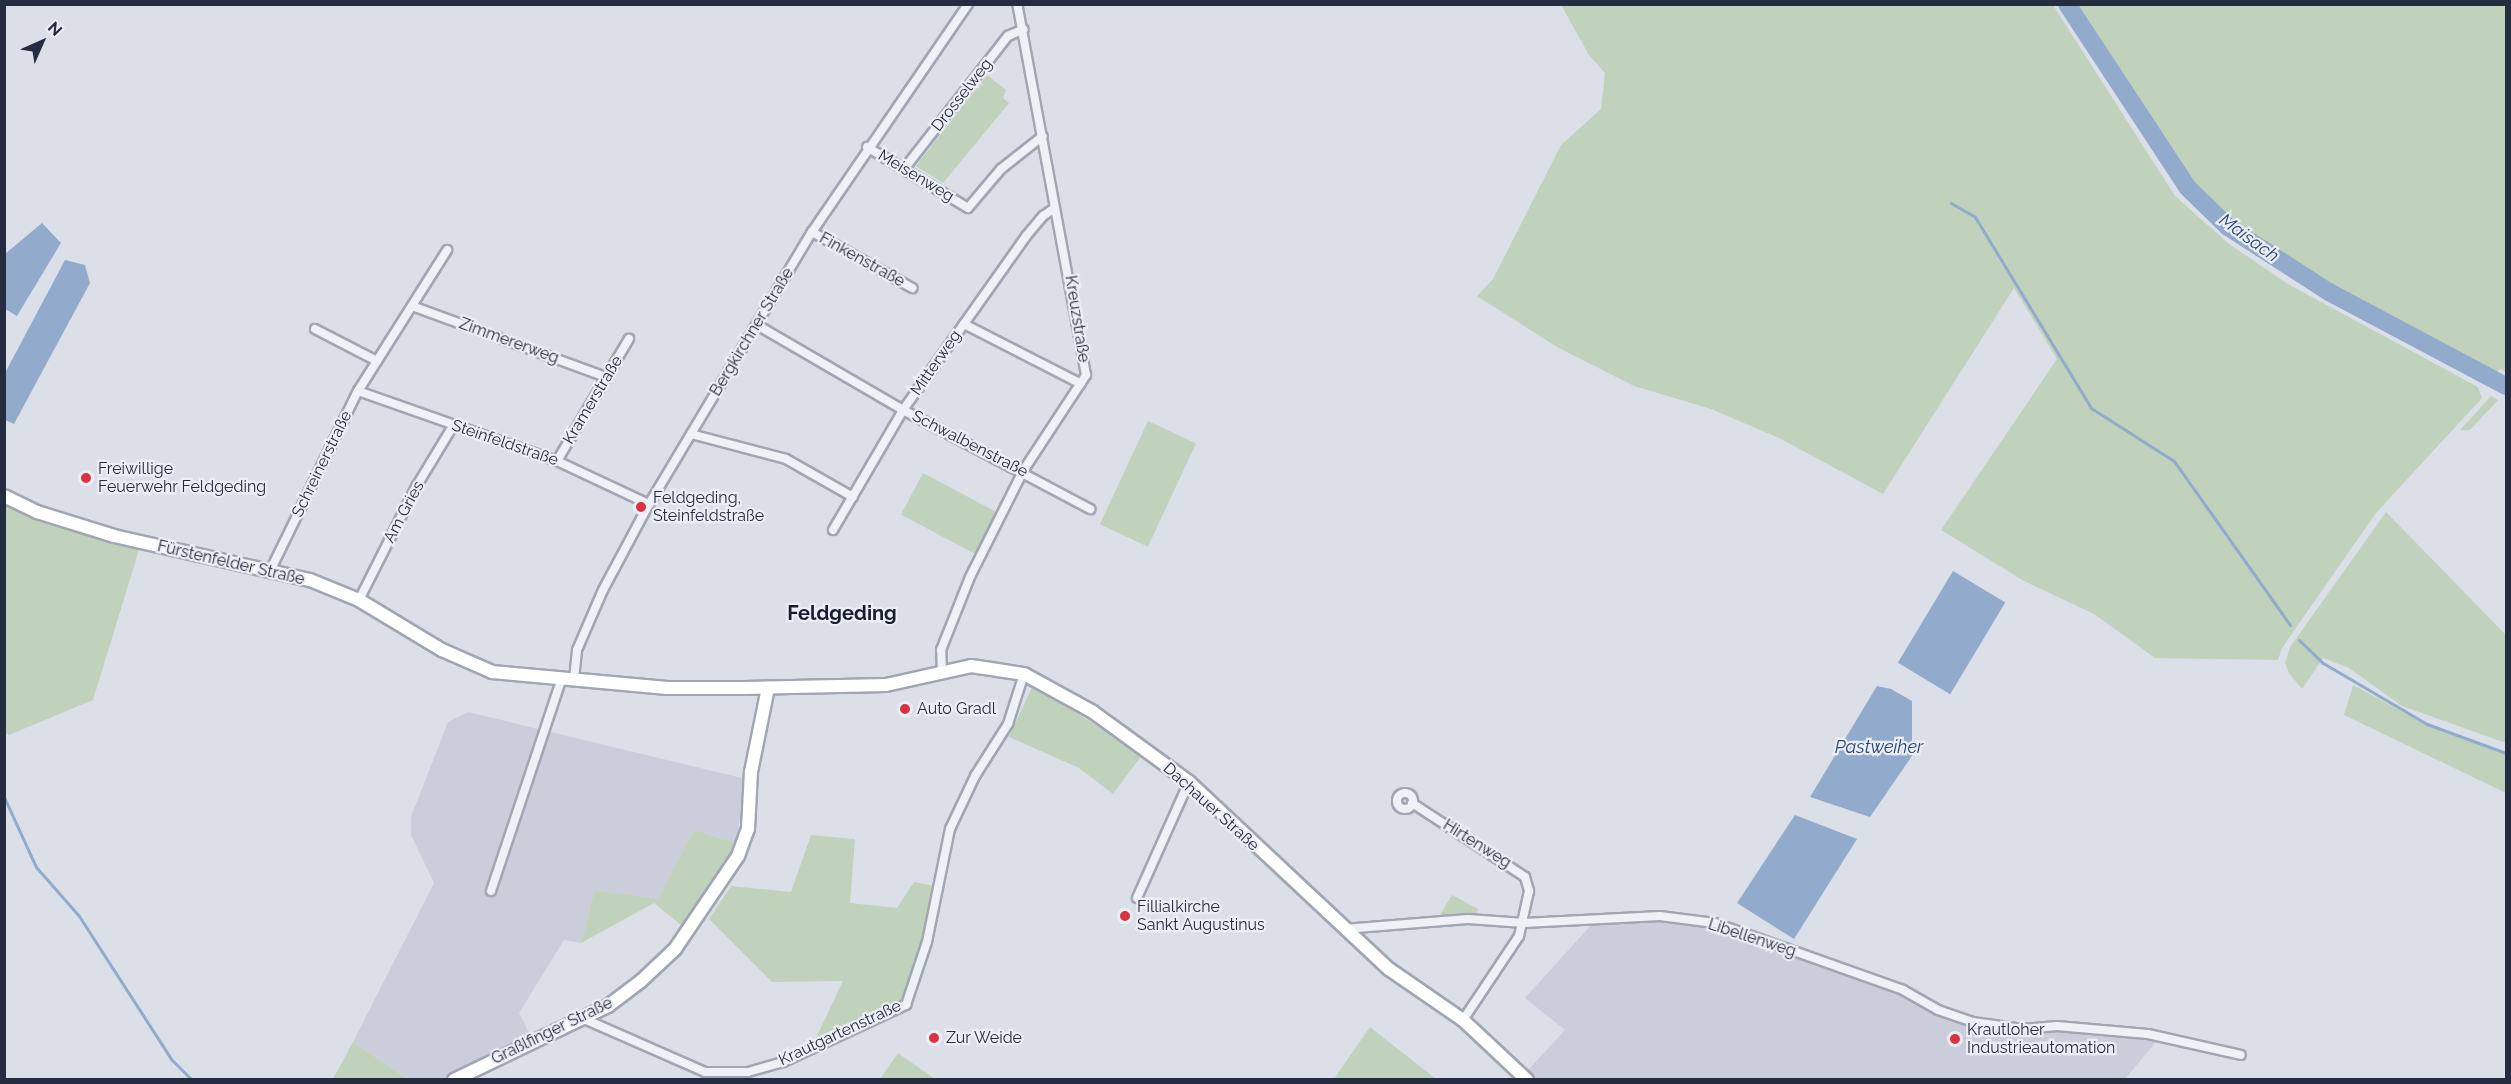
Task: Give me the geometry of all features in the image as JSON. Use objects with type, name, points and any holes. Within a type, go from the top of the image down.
[{"type":"street","name":"Bergkirchner Straße","points":[[491,891],[577,651],[603,590],[649,504],[812,232],[867,147],[968,4]]},
{"type":"street","name":"Kreuzstraße","points":[[942,673],[941,650],[951,621],[1023,471],[1086,375],[1024,29],[1017,4]]},
{"type":"street","name":"Drosselweg","points":[[904,169],[1008,36],[1024,29]]},
{"type":"street","name":"Meisenweg","points":[[867,147],[968,208],[1002,170],[1042,136]]},
{"type":"street","name":"Mitterweg","points":[[833,530],[903,410],[1043,216],[1055,208]]},
{"type":"street","name":"Finkenstraße","points":[[812,232],[912,288]]},
{"type":"street","name":"Schreinerstraße","points":[[271,569],[358,391],[447,250]]},
{"type":"street","name":"Zimmererweg","points":[[411,306],[606,377]]},
{"type":"street","points":[[964,324],[1081,384]]},
{"type":"street","name":"Schwalbenstraße","points":[[758,325],[903,410],[1023,471],[1090,509]]},
{"type":"street","points":[[315,329],[377,361]]},
{"type":"street","name":"Kramerstraße","points":[[557,461],[629,339]]},
{"type":"street","name":"Steinfeldstraße","points":[[358,391],[557,461],[649,504]]},
{"type":"street","name":"Am Gries","points":[[359,600],[416,487],[453,426]]},
{"type":"street","points":[[691,434],[786,459],[853,497]]},
{"type":"street","name":"Fürstenfelder Straße","points":[[4,496],[37,512],[125,538],[271,569],[359,600],[442,650],[485,669],[667,688],[768,688]]},
{"type":"street","name":"Dachauer Straße","points":[[768,688],[886,685],[971,666],[1024,674],[1093,712],[1189,782],[1389,969],[1463,1020],[1527,1080]]},
{"type":"street","name":"Krautgartenstraße","points":[[579,1018],[705,1072],[748,1072],[783,1062],[906,1005],[927,942],[950,829],[975,776],[1008,724],[1024,674]]},
{"type":"street","name":"Graßlfinger Straße","points":[[454,1080],[608,1006],[641,981],[675,949],[738,856],[747,829],[751,772],[768,688]]},
{"type":"street","points":[[1137,898],[1189,782]]},
{"type":"street","name":"Hirtenweg","points":[[1413,803],[1510,863],[1526,878],[1529,891],[1524,923],[1463,1020]]},
{"type":"street","name":"Libellenweg","points":[[1344,929],[1468,919],[1524,923],[1660,916],[1715,923],[1903,990],[1938,1010],[1973,1022],[2023,1029],[2057,1026],[2148,1034],[2241,1055]]},
{"type":"shaded area","points":[[468,712],[746,779],[736,843],[694,830],[658,900],[595,890],[581,943],[564,940],[519,1013],[530,1034],[444,1080],[409,1079],[353,1042],[434,883],[411,835],[411,817],[448,722]]},
{"type":"shaded area","points":[[1659,917],[1713,926],[1903,993],[1972,1024],[2058,1027],[2156,1042],[2125,1079],[1536,1079],[1527,1071],[1565,1030],[1525,998],[1592,924]]},
{"type":"green space","points":[[1561,5],[2053,5],[2175,196],[2229,244],[2288,284],[2478,387],[2482,398],[2376,513],[2282,648],[2278,660],[2155,658],[2094,614],[2024,581],[1941,530],[2057,359],[2014,288],[1883,494],[1781,439],[1711,409],[1634,386],[1557,347],[1477,296],[1493,279],[1561,145],[1601,109],[1605,73],[1589,55]]},
{"type":"green space","points":[[2059,5],[2506,5],[2506,372],[2500,369],[2486,382],[2281,271],[2186,197]]},
{"type":"green space","points":[[987,75],[1006,90],[1003,98],[1009,103],[943,183],[916,166]]},
{"type":"green space","points":[[2491,396],[2498,400],[2470,430],[2460,430]]},
{"type":"green space","points":[[1148,421],[1196,443],[1148,547],[1100,524]]},
{"type":"green space","points":[[923,473],[996,512],[974,553],[901,514]]},
{"type":"green space","points":[[5,505],[32,519],[139,550],[93,700],[9,735],[4,732]]},
{"type":"green space","points":[[2386,512],[2506,635],[2506,743],[2402,706],[2349,668],[2323,658],[2302,689],[2289,673],[2285,663],[2290,647]]},
{"type":"green space","points":[[1033,685],[1142,755],[1113,794],[1079,768],[1009,737]]},
{"type":"green space","points":[[2353,685],[2427,725],[2506,755],[2506,793],[2344,715]]},
{"type":"green space","points":[[694,830],[736,843],[686,929],[654,903],[581,943],[595,890],[658,899]]},
{"type":"green space","points":[[811,835],[855,839],[850,903],[897,908],[914,882],[935,886],[927,944],[906,1003],[814,1042],[843,981],[772,982],[709,919],[731,886],[791,892]]},
{"type":"green space","points":[[1452,895],[1478,909],[1475,915],[1440,915]]},
{"type":"green space","points":[[1370,1027],[1436,1079],[1334,1079]]},
{"type":"green space","points":[[353,1042],[407,1078],[407,1079],[333,1079]]},
{"type":"green space","points":[[898,1053],[935,1079],[880,1079]]},
{"type":"water","points":[[42,223],[61,243],[17,316],[5,309],[5,254]]},
{"type":"water","points":[[65,260],[85,265],[90,283],[14,424],[5,420],[5,373]]},
{"type":"water","points":[[1953,571],[2005,602],[1950,694],[1898,663]]},
{"type":"water","name":"Pastweiher","points":[[1877,686],[1891,689],[1912,701],[1912,756],[1870,817],[1810,797]]},
{"type":"water","points":[[1795,815],[1857,839],[1794,939],[1737,903]]},
{"type":"waterway","name":"Maisach","points":[[2067,4],[2187,187],[2228,227],[2329,292],[2506,386]]},
{"type":"waterway","points":[[1951,203],[1975,217],[2091,408],[2174,461],[2290,625]]},
{"type":"waterway","points":[[2299,640],[2323,663],[2427,724],[2506,753]]},
{"type":"waterway","points":[[4,797],[36,867],[79,916],[171,1059],[192,1080]]},
{"type":"place","name":"Freiwillige Feuerwehr Feldgeding","points":[[86,478]]},
{"type":"place","name":"Feldgeding, Steinfeldstraße","points":[[641,507]]},
{"type":"place","name":"Auto Gradl","points":[[905,709]]},
{"type":"place","name":"Fillialkirche Sankt Augustinus","points":[[1125,916]]},
{"type":"place","name":"Zur Weide","points":[[934,1038]]},
{"type":"place","name":"Krautloher Industrieautomation","points":[[1955,1039]]},
{"type":"district","name":"Feldgeding","points":[[842,613]]}]
